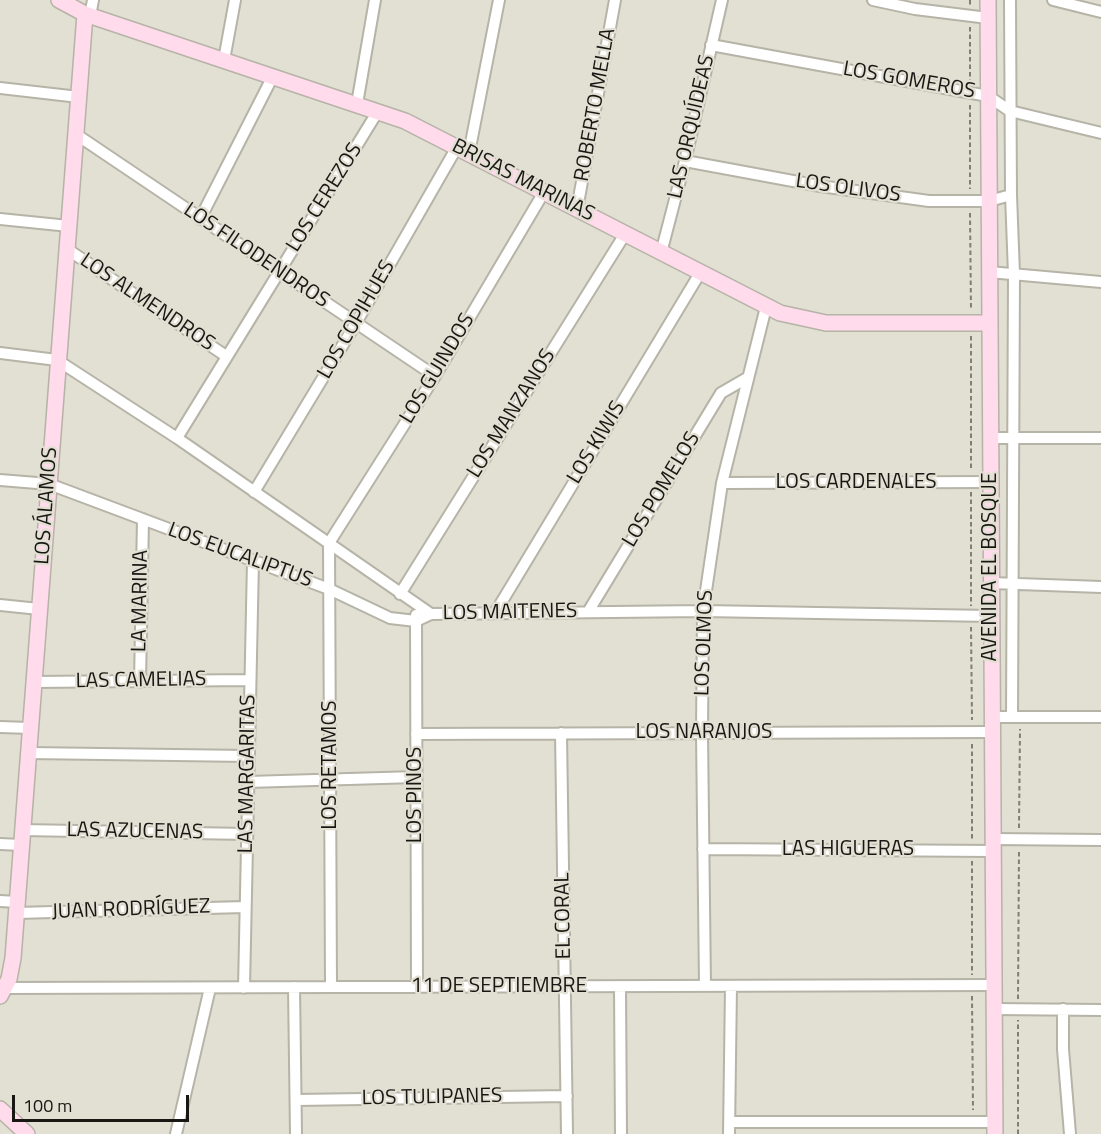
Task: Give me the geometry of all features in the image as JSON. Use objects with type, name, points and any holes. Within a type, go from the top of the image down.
[{"type":"street","name":"BRISAS MARINAS","points":[[59,0],[87,15],[414,125],[766,307],[795,317],[826,322],[990,323]]},
{"type":"street","points":[[87,15],[93,0]]},
{"type":"street","points":[[224,60],[235,0]]},
{"type":"street","points":[[357,104],[375,0]]},
{"type":"street","name":"LOS COPIHUES","points":[[254,492],[463,150],[499,0]]},
{"type":"street","name":"ROBERTO MELLA","points":[[577,209],[615,0]]},
{"type":"street","name":"LAS ORQUÍDEAS","points":[[662,253],[722,0]]},
{"type":"street","points":[[873,0],[915,9],[988,18]]},
{"type":"street","name":"AVENIDA EL BOSQUE","points":[[988,0],[995,1128]]},
{"type":"street","name":"AVENIDA EL BOSQUE","points":[[1010,0],[1011,195],[1014,274],[1012,717]]},
{"type":"street","points":[[1053,0],[1101,12]]},
{"type":"street","name":"LOS ÁLAMOS","points":[[2,992],[13,958],[57,360],[78,97],[87,15]]},
{"type":"street","name":"LOS GOMEROS","points":[[711,45],[988,96],[1010,111],[1101,133]]},
{"type":"street","points":[[200,219],[273,76]]},
{"type":"street","points":[[0,88],[78,97]]},
{"type":"street","name":"LOS CEREZOS","points":[[177,438],[378,111]]},
{"type":"street","name":"LOS FILODENDROS","points":[[76,135],[435,376]]},
{"type":"street","name":"LOS OLIVOS","points":[[685,161],[842,189],[929,201],[989,201],[1011,195]]},
{"type":"street","name":"LOS GUINDOS","points":[[329,543],[435,376],[544,192]]},
{"type":"street","points":[[0,219],[69,226]]},
{"type":"street","name":"LOS MANZANOS","points":[[400,594],[625,234]]},
{"type":"street","name":"LOS ALMENDROS","points":[[67,249],[226,356]]},
{"type":"street","points":[[989,272],[1101,282]]},
{"type":"street","name":"LOS KIWIS","points":[[495,613],[700,273]]},
{"type":"street","name":"LOS OLMOS","points":[[705,986],[703,611],[722,483],[766,307]]},
{"type":"street","name":"LOS MAITENES","points":[[0,353],[57,360],[177,438],[431,615],[703,611],[992,616]]},
{"type":"street","name":"LOS POMELOS","points":[[588,612],[721,393],[747,378]]},
{"type":"street","points":[[990,438],[1101,438]]},
{"type":"street","name":"LOS EUCALIPTUS","points":[[0,480],[49,484],[329,589],[390,618],[416,621]]},
{"type":"street","name":"LOS CARDENALES","points":[[722,483],[991,482]]},
{"type":"street","name":"LA MARINA","points":[[140,682],[142,519]]},
{"type":"street","name":"LOS RETAMOS","points":[[329,543],[331,987]]},
{"type":"street","name":"LAS MARGARITAS","points":[[244,988],[252,561]]},
{"type":"street","points":[[991,583],[1101,587]]},
{"type":"street","name":"LOS PINOS","points":[[415,604],[417,987]]},
{"type":"street","points":[[0,605],[39,609]]},
{"type":"street","points":[[416,621],[431,615]]},
{"type":"street","name":"LAS CAMELIAS","points":[[33,682],[249,680]]},
{"type":"street","name":"LOS NARANJOS","points":[[416,734],[972,732],[1012,717],[1101,717]]},
{"type":"street","points":[[0,727],[30,728]]},
{"type":"street","name":"EL CORAL","points":[[561,733],[567,1134]]},
{"type":"street","points":[[28,753],[248,756]]},
{"type":"street","points":[[248,782],[416,777]]},
{"type":"street","name":"LAS AZUCENAS","points":[[0,844],[22,838],[247,834]]},
{"type":"street","name":"LAS HIGUERAS","points":[[704,849],[972,851],[993,845],[1101,840]]},
{"type":"street","name":"JUAN RODRÍGUEZ","points":[[0,901],[16,908],[245,907]]},
{"type":"street","name":"11 DE SEPTIEMBRE","points":[[2,992],[294,987],[994,985]]},
{"type":"street","points":[[729,1134],[731,986]]},
{"type":"street","points":[[294,987],[296,1134]]},
{"type":"street","points":[[620,987],[621,1134]]},
{"type":"street","points":[[176,1134],[210,988]]},
{"type":"street","points":[[994,1009],[1101,1010]]},
{"type":"street","points":[[1063,1009],[1063,1049],[1070,1134]]},
{"type":"street","name":"LOS TULIPANES","points":[[296,1100],[567,1096]]},
{"type":"street","points":[[0,1109],[27,1134]]},
{"type":"street","points":[[729,1122],[973,1122],[995,1128]]},
{"type":"path","points":[[970,0],[973,1122]]}]
